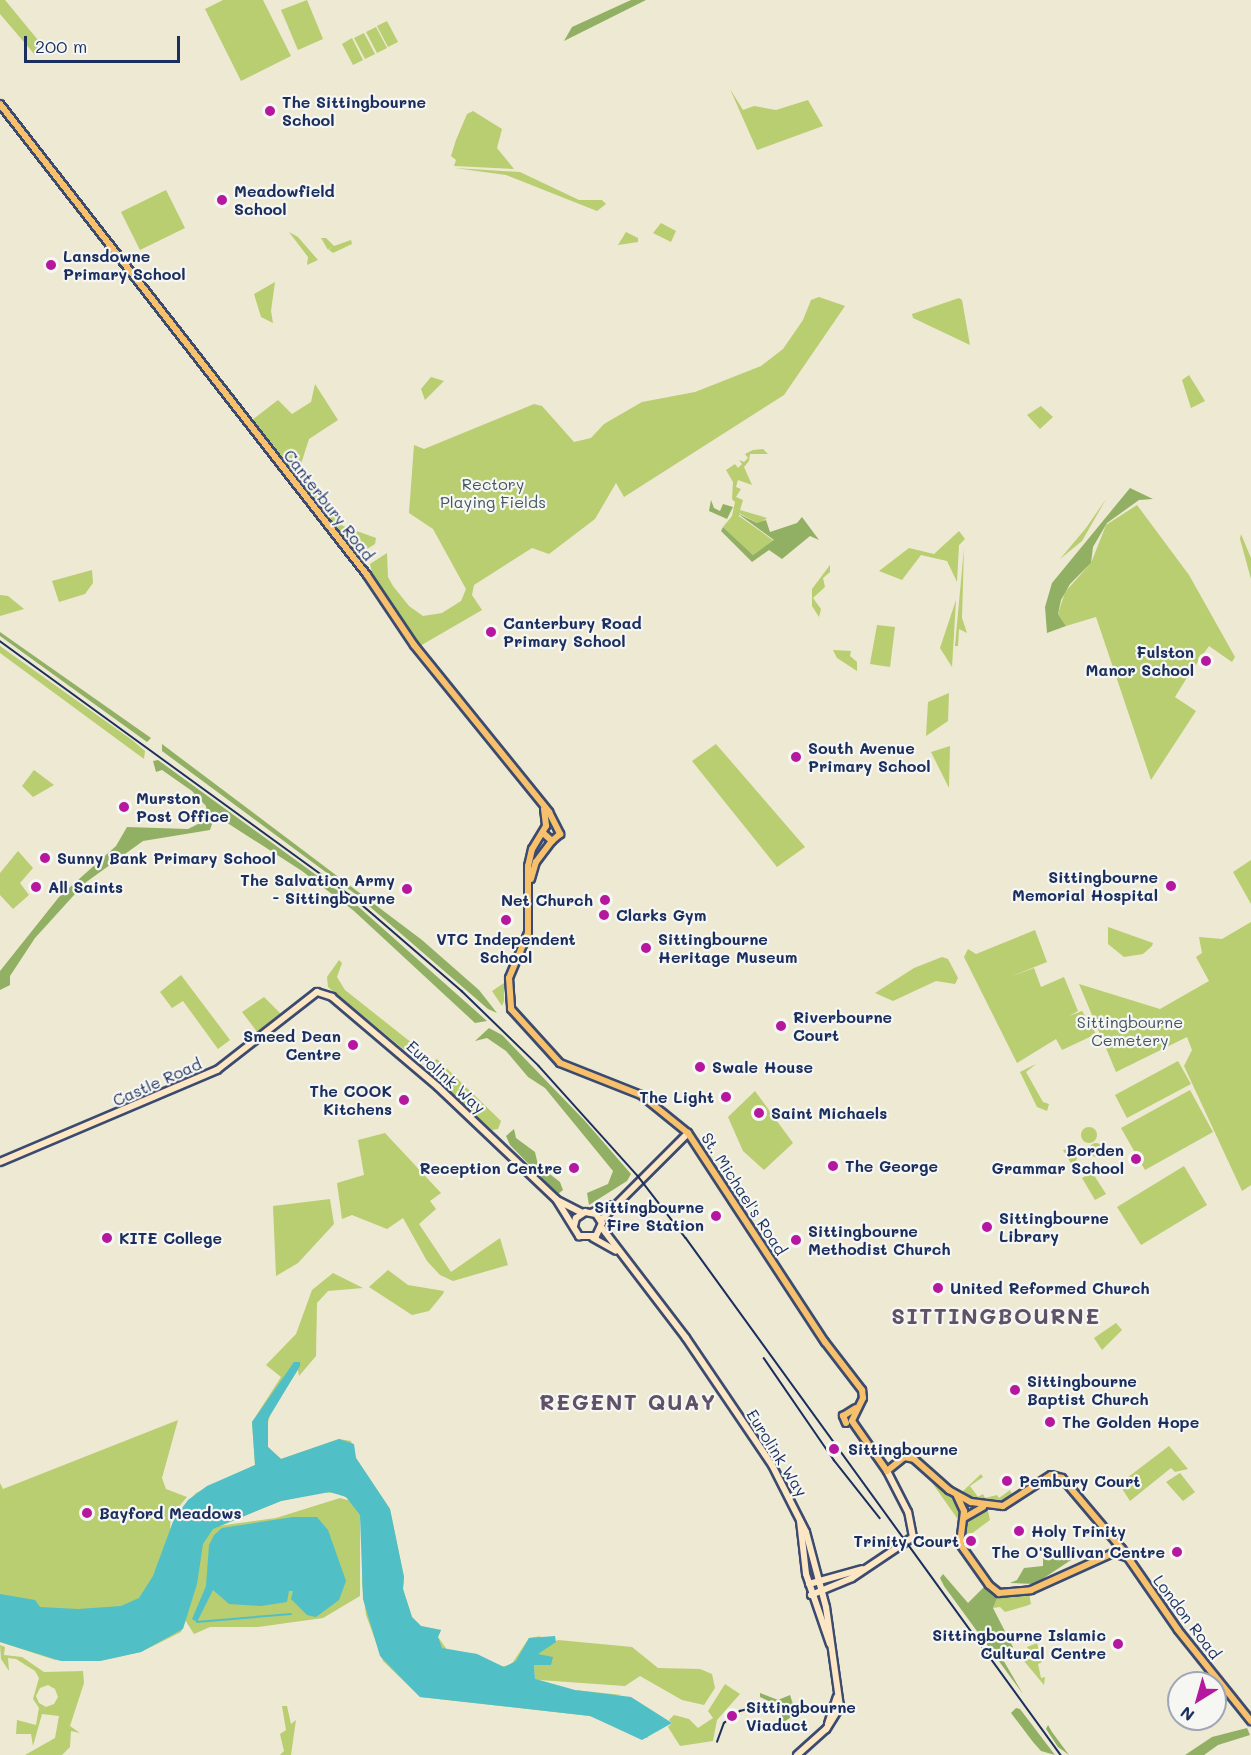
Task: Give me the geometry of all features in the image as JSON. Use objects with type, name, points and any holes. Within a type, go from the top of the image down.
[{"type":"main road","name":"Canterbury Road","points":[[0,104],[367,575],[414,645],[554,824]]},
{"type":"main road","points":[[542,806],[545,830],[552,841]]},
{"type":"main road","points":[[554,824],[560,834],[536,862],[531,879],[528,866],[532,849],[545,830],[554,824]]},
{"type":"main road","name":"St. Michael's Road","points":[[531,879],[528,933],[509,978],[511,1009],[560,1063],[641,1095],[688,1133],[825,1342],[862,1390],[863,1398],[850,1418],[887,1471]]},
{"type":"main road","name":"Eurolink Way","points":[[308,996],[317,992],[332,997],[438,1087],[556,1200],[574,1226]]},
{"type":"main road","name":"Castle Road","points":[[0,1162],[217,1070],[263,1038],[308,996]]},
{"type":"main road","points":[[611,1205],[593,1238],[582,1238],[574,1226],[582,1213],[593,1212],[611,1205],[647,1176],[688,1133]]},
{"type":"main road","name":"Eurolink Way","points":[[556,1200],[582,1213]]},
{"type":"main road","points":[[593,1212],[601,1223]]},
{"type":"main road","name":"Eurolink Way","points":[[601,1223],[622,1256],[686,1338],[772,1465],[800,1520],[820,1580],[833,1653]]},
{"type":"main road","name":"Eurolink Way","points":[[593,1238],[622,1256]]},
{"type":"main road","points":[[877,1457],[895,1464]]},
{"type":"main road","points":[[812,1594],[865,1569],[906,1544],[914,1535],[908,1512],[887,1471],[904,1458],[914,1459],[956,1496],[964,1506],[960,1544],[992,1588],[1002,1594],[1031,1590],[1117,1552],[1126,1557]]},
{"type":"main road","name":"London Road","points":[[986,1506],[1003,1506],[1051,1475],[1062,1478],[1126,1557],[1198,1657],[1251,1721]]},
{"type":"main road","points":[[956,1496],[986,1506]]},
{"type":"main road","points":[[963,1518],[974,1509],[986,1506]]},
{"type":"main road","name":"Eurolink Way","points":[[800,1520],[801,1548],[809,1584],[833,1653]]},
{"type":"main road","points":[[1108,1555],[1110,1538]]},
{"type":"main road","points":[[809,1584],[865,1569]]},
{"type":"main road","points":[[797,1755],[828,1725],[838,1697],[833,1653]]},
{"type":"green space","points":[[0,0],[5,0],[47,51],[35,55],[0,14]]},
{"type":"green space","points":[[223,0],[263,0],[291,56],[241,81],[205,9]]},
{"type":"green space","points":[[307,0],[323,39],[298,50],[281,10]]},
{"type":"green space","points":[[631,0],[646,0],[564,41],[572,27]]},
{"type":"green space","points":[[387,21],[398,42],[388,47],[377,26]]},
{"type":"green space","points":[[376,27],[387,48],[377,53],[366,32]]},
{"type":"green space","points":[[364,33],[375,54],[365,59],[354,38]]},
{"type":"green space","points":[[352,38],[363,60],[353,65],[342,44]]},
{"type":"green space","points":[[730,89],[743,110],[754,106],[776,110],[808,100],[823,126],[757,150]]},
{"type":"green space","points":[[473,111],[502,129],[497,148],[514,169],[454,166],[456,160],[451,156],[456,140],[467,114]]},
{"type":"green space","points":[[455,168],[520,172],[579,200],[602,200],[606,204],[597,211],[506,175]]},
{"type":"green space","points":[[166,190],[185,228],[140,250],[121,212]]},
{"type":"green space","points":[[661,223],[676,231],[671,242],[653,233]]},
{"type":"green space","points":[[289,232],[298,237],[318,260],[307,265],[308,257]]},
{"type":"green space","points":[[626,232],[638,238],[638,242],[618,245]]},
{"type":"green space","points":[[321,238],[326,238],[334,246],[351,240],[352,244],[333,253],[329,250],[332,246],[328,250]]},
{"type":"green space","points":[[275,282],[271,311],[273,323],[261,317],[254,294]]},
{"type":"green space","name":"Rectory Playing Fields","points":[[819,297],[845,306],[784,395],[624,497],[616,483],[595,519],[549,554],[532,548],[474,585],[472,595],[482,610],[420,646],[373,576],[370,564],[387,553],[388,577],[393,586],[409,606],[423,616],[442,613],[461,601],[466,589],[433,529],[409,513],[414,445],[424,449],[534,404],[542,406],[574,442],[591,438],[604,424],[642,402],[695,392],[761,366],[783,349],[803,320],[811,300]]},
{"type":"green space","points":[[959,298],[962,300],[970,345],[913,318],[912,314]]},
{"type":"green space","points":[[1189,375],[1205,401],[1191,408],[1182,380]]},
{"type":"green space","points":[[431,377],[444,381],[425,400],[421,389]]},
{"type":"green space","points":[[315,384],[338,420],[309,439],[300,467],[343,526],[376,538],[375,544],[362,552],[353,551],[252,420],[278,400],[292,414],[311,402]]},
{"type":"green space","points":[[1041,406],[1053,417],[1040,429],[1027,415]]},
{"type":"green space","points":[[763,449],[768,454],[750,454],[749,461],[744,467],[752,485],[738,480],[736,487],[741,489],[736,497],[743,500],[740,510],[767,518],[759,524],[739,513],[739,516],[774,541],[753,555],[723,527],[732,516],[735,502],[732,499],[733,482],[726,470],[735,464],[738,468],[742,464],[739,460],[744,462],[748,458],[745,454]]},
{"type":"green space","points":[[1130,488],[1153,499],[1139,500],[1107,523],[1093,547],[1091,563],[1070,584],[1061,600],[1058,614],[1066,626],[1047,633],[1045,607],[1052,583]]},
{"type":"green space","points":[[1106,499],[1082,541],[1060,559],[1086,528]]},
{"type":"green space","points":[[711,500],[714,508],[720,511],[723,504],[733,507],[727,519],[709,511]]},
{"type":"green space","points":[[1137,505],[1189,575],[1235,657],[1232,662],[1209,646],[1188,676],[1175,697],[1196,711],[1151,780],[1096,617],[1066,626],[1058,614],[1065,592],[1091,563],[1106,525]]},
{"type":"green space","points":[[737,513],[757,523],[766,520],[770,532],[797,523],[802,517],[819,540],[810,536],[782,559],[769,550],[752,562],[721,531],[723,527],[753,555],[774,540]]},
{"type":"green space","points":[[959,531],[965,539],[959,545],[957,582],[947,561],[921,555],[902,580],[879,571],[909,548],[934,554]]},
{"type":"green space","points":[[1241,534],[1251,558],[1251,579],[1240,539]]},
{"type":"green space","points":[[964,548],[962,618],[967,633],[959,629],[958,646],[955,646]]},
{"type":"green space","points":[[830,565],[830,572],[823,578],[825,587],[813,598],[821,609],[819,617],[812,606],[812,589]]},
{"type":"green space","points":[[92,570],[93,583],[85,594],[59,602],[52,581]]},
{"type":"green space","points":[[0,595],[8,596],[24,609],[0,616]]},
{"type":"green space","points":[[956,600],[952,667],[940,648]]},
{"type":"green space","points":[[877,625],[895,627],[890,667],[870,664]]},
{"type":"green space","points":[[0,632],[151,738],[147,742],[0,636]]},
{"type":"green space","points":[[0,646],[132,740],[145,751],[144,759],[0,653]]},
{"type":"green space","points":[[833,650],[851,651],[850,656],[857,662],[857,671],[837,658]]},
{"type":"green space","points":[[949,693],[948,721],[926,736],[928,702]]},
{"type":"green space","points":[[162,744],[422,940],[479,990],[497,1013],[488,1009],[354,893],[162,751]]},
{"type":"green space","points":[[716,744],[805,847],[777,867],[692,761]]},
{"type":"green space","points":[[950,746],[949,788],[931,752]]},
{"type":"green space","points":[[158,760],[352,901],[487,1021],[475,1023],[354,911],[302,871],[215,815],[210,830],[143,841],[85,883],[35,938],[10,976],[10,985],[0,990],[0,971],[59,897],[116,846],[127,827],[188,829],[208,819],[206,806],[192,791],[162,770],[156,772],[153,761]]},
{"type":"green space","points":[[34,770],[54,785],[33,797],[22,786]]},
{"type":"green space","points":[[18,851],[33,868],[20,883],[29,895],[13,909],[0,895],[0,873]]},
{"type":"green space","points":[[1251,860],[1251,904],[1233,872]]},
{"type":"green space","name":"Sittingbourne Cemetery","points":[[1251,922],[1251,1185],[1242,1191],[1184,1066],[1192,1050],[1187,1037],[1116,1072],[1079,984],[1160,1009],[1209,981],[1196,957],[1202,953],[1199,937],[1222,939]]},
{"type":"green space","points":[[1108,927],[1153,943],[1152,946],[1143,954],[1124,957],[1108,944]]},
{"type":"green space","points":[[1035,930],[1047,962],[1010,977],[1034,968],[1041,987],[1064,977],[1078,1011],[1069,1016],[1082,1011],[1096,1034],[1062,1050],[1056,1039],[1017,1063],[964,957],[968,949],[976,954]]},
{"type":"green space","points":[[942,957],[948,959],[958,978],[955,984],[936,981],[893,1001],[875,993],[914,968]]},
{"type":"green space","points":[[339,960],[342,963],[337,977],[345,990],[427,1055],[426,1060],[407,1052],[328,987],[327,977]]},
{"type":"green space","points":[[181,975],[230,1040],[218,1049],[183,1001],[172,1008],[160,992]]},
{"type":"green space","points":[[504,983],[504,1001],[502,1006],[492,991]]},
{"type":"green space","points":[[264,997],[281,1014],[258,1033],[242,1012]]},
{"type":"green space","points":[[489,1028],[502,1035],[585,1121],[631,1174],[627,1181],[589,1205],[587,1193],[608,1184],[613,1171],[545,1088],[528,1077],[506,1051],[487,1038],[475,1041]]},
{"type":"green space","points":[[437,1059],[501,1121],[498,1129],[492,1130],[424,1067]]},
{"type":"green space","points":[[1178,1061],[1191,1084],[1127,1118],[1115,1095]]},
{"type":"green space","points":[[1036,1064],[1026,1072],[1043,1102],[1049,1104],[1047,1111],[1037,1107],[1020,1072]]},
{"type":"green space","points":[[1190,1090],[1213,1132],[1145,1170],[1121,1128]]},
{"type":"green space","points":[[755,1091],[793,1143],[764,1170],[743,1151],[728,1117]]},
{"type":"green space","points":[[1089,1127],[1097,1135],[1089,1143],[1081,1135]]},
{"type":"green space","points":[[514,1129],[516,1138],[535,1152],[538,1165],[560,1182],[563,1190],[558,1194],[510,1145],[506,1136]]},
{"type":"green space","points":[[385,1133],[441,1193],[430,1201],[436,1209],[419,1224],[451,1272],[500,1238],[508,1265],[453,1281],[440,1275],[427,1261],[403,1218],[387,1229],[352,1215],[342,1219],[337,1183],[364,1175],[358,1140]]},
{"type":"green space","points":[[1093,1143],[1099,1143],[1103,1150],[1099,1157],[1093,1157],[1089,1153],[1089,1147]]},
{"type":"green space","points":[[1068,1149],[1077,1158],[1074,1168],[1063,1150]]},
{"type":"green space","points":[[1184,1166],[1207,1205],[1141,1245],[1117,1207]]},
{"type":"green space","points":[[1092,1172],[1106,1194],[1095,1200],[1082,1178]]},
{"type":"green space","points":[[330,1199],[334,1224],[298,1263],[276,1276],[273,1206]]},
{"type":"green space","points":[[388,1270],[408,1285],[444,1291],[443,1294],[429,1311],[412,1315],[369,1287]]},
{"type":"green space","points":[[333,1273],[363,1288],[328,1291],[317,1303],[316,1356],[299,1376],[298,1370],[271,1411],[266,1430],[268,1447],[281,1459],[339,1439],[351,1441],[356,1458],[390,1509],[404,1577],[403,1589],[412,1617],[421,1626],[441,1630],[438,1637],[448,1651],[477,1654],[497,1667],[511,1665],[529,1638],[541,1636],[531,1644],[523,1665],[431,1683],[364,1481],[218,1493],[174,1601],[42,1617],[35,1601],[0,1618],[0,1483],[3,1489],[178,1420],[162,1478],[166,1489],[187,1497],[171,1516],[170,1529],[178,1513],[196,1493],[255,1465],[252,1422],[281,1377],[266,1365],[296,1334],[312,1290]]},
{"type":"green space","points":[[1116,1323],[1122,1330],[1102,1350],[1094,1338]]},
{"type":"green space","points":[[1169,1446],[1188,1469],[1175,1472],[1171,1468],[1130,1501],[1119,1484]]},
{"type":"green space","points":[[1180,1473],[1195,1492],[1183,1501],[1166,1482]]},
{"type":"green space","points":[[981,1474],[983,1477],[970,1486],[978,1497],[983,1494],[985,1498],[997,1495],[999,1498],[1010,1490],[1013,1496],[1000,1503],[972,1500],[938,1477],[962,1492]]},
{"type":"green space","points":[[357,1476],[379,1622],[649,1738],[638,1738],[619,1726],[590,1716],[420,1697],[383,1661],[366,1615],[362,1584],[363,1534],[360,1517],[360,1596],[323,1618],[258,1627],[210,1627],[194,1634],[185,1620],[181,1632],[141,1652],[100,1661],[55,1660],[0,1642],[113,1635],[196,1524]],"holes":[[[323,1492],[341,1494],[351,1501],[340,1498],[276,1518],[218,1526],[281,1501]]]},
{"type":"green space","points":[[928,1477],[957,1501],[962,1508],[959,1521]]},
{"type":"green space","points":[[982,1509],[988,1511],[990,1520],[963,1540],[968,1516]]},
{"type":"green space","points":[[1072,1545],[1080,1554],[1035,1584],[1010,1583],[1017,1580],[1024,1568],[1043,1566],[1043,1555]]},
{"type":"green space","points":[[943,1574],[968,1603],[984,1587],[998,1596],[993,1608],[1013,1647],[1002,1658],[1023,1694],[944,1586],[940,1578]]},
{"type":"green space","points":[[1029,1593],[1031,1604],[1005,1612],[1000,1607],[993,1608],[998,1596]]},
{"type":"green space","points":[[558,1640],[632,1647],[658,1668],[700,1669],[712,1674],[715,1688],[704,1705],[682,1700],[640,1676],[625,1686],[539,1680],[575,1690],[535,1680],[533,1653]]},
{"type":"green space","points":[[1037,1643],[1042,1662],[1038,1664],[1041,1678],[1045,1677],[1044,1685],[1024,1661],[1034,1658],[1027,1647]]},
{"type":"green space","points":[[0,1645],[5,1647],[4,1655],[22,1657],[44,1672],[83,1671],[84,1683],[70,1726],[80,1733],[71,1731],[70,1747],[62,1755],[25,1755],[55,1738],[59,1716],[42,1714],[33,1746],[31,1734],[16,1734],[17,1720],[36,1725],[39,1708],[33,1699],[39,1678],[35,1671],[16,1659],[8,1658],[9,1671],[1,1659]],"holes":[[[48,1685],[55,1689],[58,1697],[54,1704],[46,1707],[39,1703],[36,1696],[40,1688]]]},
{"type":"green space","points":[[725,1684],[740,1694],[717,1720],[713,1741],[680,1746],[668,1727],[672,1723],[669,1720],[674,1715],[689,1719],[698,1728],[713,1718],[708,1711]]},
{"type":"green space","points":[[575,1690],[622,1695],[603,1697]]},
{"type":"green space","points":[[760,1693],[778,1700],[790,1695],[795,1710],[791,1717],[774,1729],[786,1709],[760,1697]]},
{"type":"green space","points":[[282,1706],[287,1706],[291,1724],[296,1720],[291,1755],[280,1755],[284,1751],[280,1734],[286,1730]]},
{"type":"green space","points":[[1016,1708],[1020,1709],[1055,1755],[1041,1751],[1033,1742],[1011,1713]]},
{"type":"green space","points":[[1048,1725],[1069,1755],[1058,1747],[1046,1729]]},
{"type":"green space","points":[[1247,1728],[1250,1735],[1218,1745],[1204,1755],[1185,1755],[1212,1737]]},
{"type":"water","points":[[294,1362],[300,1362],[300,1366],[268,1419],[268,1447],[281,1459],[339,1439],[354,1444],[356,1458],[390,1509],[404,1577],[403,1589],[412,1617],[421,1626],[441,1630],[438,1637],[442,1648],[477,1654],[504,1667],[516,1661],[529,1638],[555,1636],[556,1642],[538,1654],[553,1657],[551,1665],[534,1665],[535,1679],[575,1690],[631,1697],[672,1723],[642,1740],[590,1716],[420,1697],[380,1656],[363,1599],[360,1515],[346,1497],[330,1492],[281,1501],[213,1529],[203,1544],[197,1584],[183,1629],[141,1652],[100,1661],[61,1661],[0,1642],[0,1594],[35,1600],[40,1607],[78,1609],[121,1606],[139,1598],[153,1576],[174,1519],[188,1500],[207,1486],[255,1465],[252,1422]]},
{"type":"water","points":[[293,1517],[317,1517],[328,1530],[346,1581],[339,1600],[316,1617],[307,1615],[291,1599],[293,1591],[289,1591],[287,1602],[261,1606],[229,1604],[213,1590],[197,1622],[192,1619],[206,1586],[209,1545],[214,1535],[222,1528]]},
{"type":"waterway","points":[[197,1622],[291,1614]]},
{"type":"railway","points":[[0,641],[360,903],[462,991],[539,1066],[638,1176],[686,1238],[1061,1755]]},
{"type":"railway","points":[[764,1358],[834,1460],[880,1518]]},
{"type":"railway","points":[[717,1742],[724,1723],[740,1711],[764,1705],[783,1710]]},
{"type":"place","name":"The Sittingbourne School","points":[[270,111]]},
{"type":"place","name":"Meadowfield School","points":[[222,200]]},
{"type":"place","name":"Lansdowne Primary School","points":[[51,265]]},
{"type":"place","name":"Canterbury Road Primary School","points":[[491,632]]},
{"type":"place","name":"Fulston Manor School","points":[[1206,661]]},
{"type":"place","name":"South Avenue Primary School","points":[[796,757]]},
{"type":"place","name":"Murston Post Office","points":[[124,807]]},
{"type":"place","name":"Sunny Bank Primary School","points":[[45,858]]},
{"type":"place","name":"Sittingbourne Memorial Hospital","points":[[1171,886]]},
{"type":"place","name":"All Saints","points":[[36,887]]},
{"type":"place","name":"The Salvation Army - Sittingbourne","points":[[407,889]]},
{"type":"place","name":"Net Church","points":[[605,900]]},
{"type":"place","name":"Clarks Gym","points":[[604,915]]},
{"type":"place","name":"VTC Independent School","points":[[506,920]]},
{"type":"place","name":"Sittingbourne Heritage Museum","points":[[646,948]]},
{"type":"place","name":"Riverbourne Court","points":[[781,1026]]},
{"type":"place","name":"Smeed Dean Centre","points":[[353,1045]]},
{"type":"place","name":"Swale House","points":[[700,1067]]},
{"type":"place","name":"The Light","points":[[726,1097]]},
{"type":"place","name":"The COOK Kitchens","points":[[404,1100]]},
{"type":"place","name":"Saint Michaels","points":[[759,1113]]},
{"type":"place","name":"Borden Grammar School","points":[[1136,1159]]},
{"type":"place","name":"The George","points":[[833,1166]]},
{"type":"place","name":"Reception Centre","points":[[574,1168]]},
{"type":"place","name":"Sittingbourne Fire Station","points":[[716,1216]]},
{"type":"place","name":"Sittingbourne Library","points":[[987,1227]]},
{"type":"place","name":"KITE College","points":[[107,1238]]},
{"type":"place","name":"Sittingbourne Methodist Church","points":[[796,1240]]},
{"type":"place","name":"United Reformed Church","points":[[938,1288]]},
{"type":"place","name":"Sittingbourne Baptist Church","points":[[1015,1390]]},
{"type":"place","name":"The Golden Hope","points":[[1050,1422]]},
{"type":"place","name":"Sittingbourne","points":[[834,1449]]},
{"type":"place","name":"Pembury Court","points":[[1007,1481]]},
{"type":"place","name":"Bayford Meadows","points":[[87,1513]]},
{"type":"place","name":"Holy Trinity","points":[[1019,1531]]},
{"type":"place","name":"Trinity Court","points":[[971,1541]]},
{"type":"place","name":"The O'Sullivan Centre","points":[[1177,1552]]},
{"type":"place","name":"Sittingbourne Islamic Cultural Centre","points":[[1118,1644]]},
{"type":"place","name":"Sittingbourne Viaduct","points":[[732,1716]]},
{"type":"district","name":"SITTINGBOURNE","points":[[996,1316]]},
{"type":"district","name":"REGENT QUAY","points":[[628,1402]]}]
